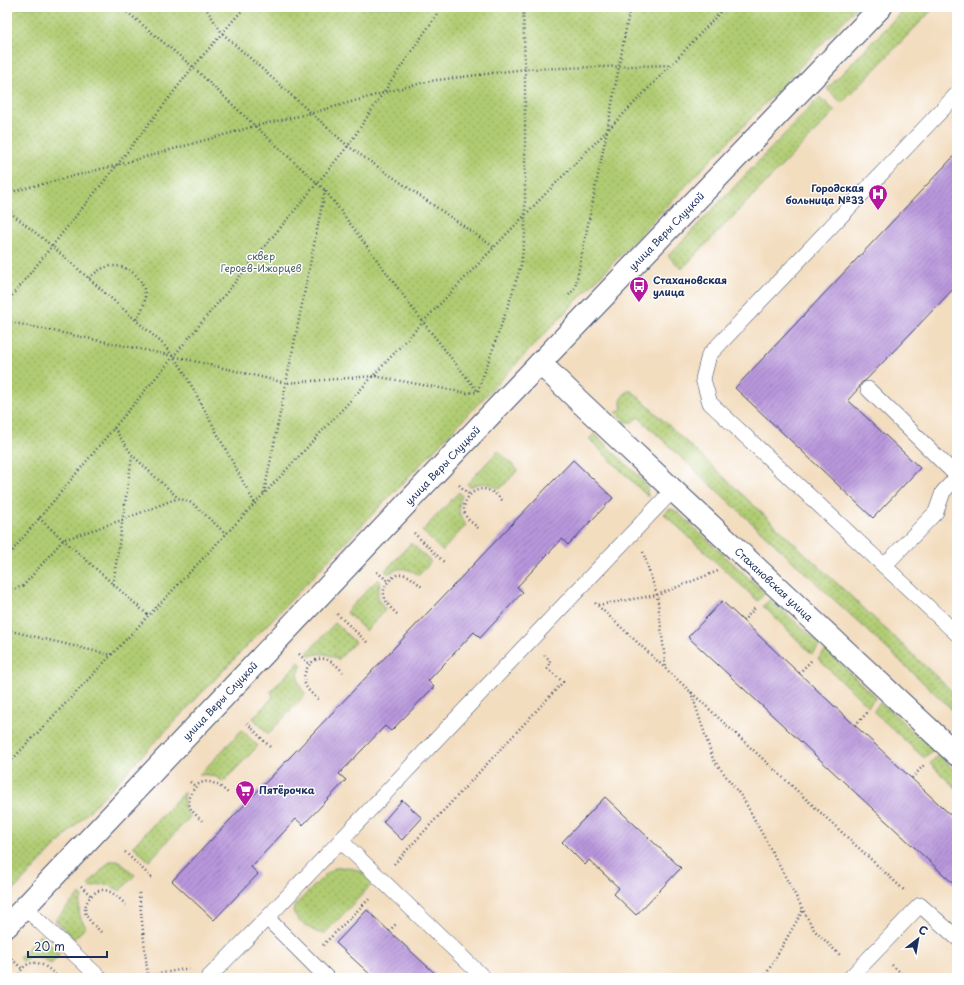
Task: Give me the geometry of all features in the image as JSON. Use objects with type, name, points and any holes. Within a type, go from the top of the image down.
[{"type":"street","name":"улица Веры Слуцкой","points":[[7,926],[540,363],[881,7]]},
{"type":"street","name":"Стахановская улица","points":[[540,363],[673,490],[957,755]]},
{"type":"lane","points":[[957,94],[709,355],[703,379],[710,403],[957,634]]},
{"type":"lane","points":[[868,389],[957,477],[942,492],[936,512],[884,566]]},
{"type":"lane","points":[[208,978],[341,841],[673,490]]},
{"type":"lane","points":[[341,841],[484,978]]},
{"type":"lane","points":[[853,975],[920,905],[957,938]]},
{"type":"lane","points":[[25,908],[100,978]]},
{"type":"lane","points":[[267,918],[327,978]]},
{"type":"path","points":[[7,15],[12,7]]},
{"type":"path","points":[[121,7],[193,67],[255,126],[318,182],[423,322],[481,396]]},
{"type":"path","points":[[205,7],[222,33],[348,146],[495,248]]},
{"type":"path","points":[[7,302],[117,165],[193,67],[245,7]]},
{"type":"path","points":[[7,557],[348,146],[383,92],[442,7]]},
{"type":"path","points":[[477,392],[521,265],[525,234],[525,69],[523,7]]},
{"type":"path","points":[[564,299],[575,288],[607,131],[630,7]]},
{"type":"path","points":[[7,765],[255,504],[423,322],[725,7]]},
{"type":"path","points":[[7,193],[117,165],[255,126],[312,113],[383,92],[430,81],[525,69],[672,64]]},
{"type":"path","points":[[264,494],[325,190]]},
{"type":"path","points":[[7,210],[52,246],[164,345],[182,368],[255,504]]},
{"type":"path","points":[[89,278],[102,269],[111,266],[122,267],[131,271],[139,278],[144,287],[145,298],[143,308],[136,320]]},
{"type":"path","points":[[7,322],[173,356],[286,383],[374,376],[467,393],[477,392],[483,386]]},
{"type":"path","points":[[114,428],[133,456],[178,498],[192,503],[226,534]]},
{"type":"path","points":[[113,584],[133,456]]},
{"type":"path","points":[[459,485],[470,495]]},
{"type":"path","points":[[478,528],[465,514],[464,508],[470,495],[475,490],[489,490],[503,501]]},
{"type":"path","points":[[7,588],[15,589],[23,586],[64,540],[122,520],[178,498]]},
{"type":"path","points":[[39,518],[149,616]]},
{"type":"path","points":[[635,529],[656,595],[666,669]]},
{"type":"path","points":[[414,533],[445,563]]},
{"type":"path","points":[[598,605],[656,595],[718,571]]},
{"type":"path","points":[[378,572],[388,581]]},
{"type":"path","points":[[397,614],[389,607],[385,600],[385,587],[388,581],[394,576],[400,574],[406,575],[422,587]]},
{"type":"path","points":[[580,588],[920,905]]},
{"type":"path","points":[[743,621],[756,607]]},
{"type":"path","points":[[337,614],[369,644]]},
{"type":"path","points":[[7,630],[111,655]]},
{"type":"path","points":[[309,960],[563,682],[548,669],[550,660],[530,641]]},
{"type":"path","points":[[299,654],[310,664]]},
{"type":"path","points":[[318,699],[309,691],[305,684],[306,670],[310,664],[316,660],[328,660],[343,672]]},
{"type":"path","points":[[799,673],[812,660]]},
{"type":"path","points":[[691,692],[714,759],[744,800],[814,930],[853,975]]},
{"type":"path","points":[[855,726],[868,712]]},
{"type":"path","points":[[247,723],[271,748]]},
{"type":"path","points":[[912,778],[924,765]]},
{"type":"path","points":[[190,782],[195,786]]},
{"type":"path","points":[[202,821],[190,807],[189,800],[195,786],[202,782],[214,783],[228,794]]},
{"type":"path","points":[[125,852],[152,878]]},
{"type":"path","points":[[81,886],[91,896]]},
{"type":"path","points":[[101,932],[86,915],[86,902],[91,896],[96,892],[103,890],[110,892],[127,905]]},
{"type":"path","points":[[139,893],[148,977]]},
{"type":"path","points":[[764,978],[803,909]]},
{"type":"path","points":[[12,960],[22,969]]},
{"type":"path","points":[[18,978],[22,969],[28,964],[34,962],[47,967],[58,978]]},
{"type":"path","points":[[137,978],[223,963]]},
{"type":"green space","name":"сквер Героев-Ижорцев","points":[[7,7],[857,7],[7,897]]},
{"type":"green space","points":[[906,7],[935,7],[842,103],[827,89]]},
{"type":"green space","points":[[820,97],[835,111],[682,269],[668,256]]},
{"type":"green space","points":[[632,391],[957,696],[957,714],[638,417],[633,422],[625,422],[616,413],[622,409],[622,398],[624,394]]},
{"type":"green space","points":[[594,434],[643,480],[647,489],[648,497],[589,439]]},
{"type":"green space","points":[[498,451],[518,470],[500,489],[492,485],[485,484],[478,484],[470,487],[467,484]]},
{"type":"green space","points":[[459,492],[462,496],[459,504],[459,511],[461,518],[466,525],[442,551],[422,531]]},
{"type":"green space","points":[[672,509],[765,593],[758,601],[664,514],[668,510]]},
{"type":"green space","points":[[411,543],[431,562],[419,575],[404,569],[392,571],[388,574],[385,571]]},
{"type":"green space","points":[[378,579],[381,582],[378,590],[378,597],[385,610],[366,631],[346,612]]},
{"type":"green space","points":[[770,599],[821,645],[812,654],[763,606]]},
{"type":"green space","points":[[335,623],[355,642],[338,660],[325,654],[310,656],[307,653]]},
{"type":"green space","points":[[826,650],[876,698],[868,706],[818,659]]},
{"type":"green space","points":[[299,662],[302,665],[298,680],[301,688],[306,694],[268,734],[253,718],[273,697],[271,691]]},
{"type":"green space","points":[[881,702],[933,750],[924,758],[873,711]]},
{"type":"green space","points":[[242,730],[258,746],[223,782],[212,776],[199,775]]},
{"type":"green space","points":[[938,755],[957,773],[957,789],[930,764]]},
{"type":"green space","points":[[184,792],[184,805],[190,817],[149,861],[133,846]]},
{"type":"green space","points":[[110,861],[119,861],[135,875],[120,891],[103,884],[91,888],[88,885]]},
{"type":"green space","points":[[348,867],[362,872],[374,882],[325,933],[318,933],[300,922],[293,911],[295,905],[327,873],[335,868]]},
{"type":"green space","points":[[80,894],[83,897],[79,912],[86,927],[74,939],[55,920]]},
{"type":"green space","points":[[40,935],[60,954],[51,964],[44,959],[37,957],[30,957],[22,961],[19,958]]},
{"type":"building","points":[[957,153],[957,285],[866,380],[861,383],[859,388],[848,400],[920,468],[873,518],[735,388]]},
{"type":"building","points":[[573,460],[613,498],[568,545],[562,539],[517,587],[523,592],[480,638],[474,632],[428,681],[434,687],[391,731],[385,726],[339,774],[346,780],[303,825],[296,819],[251,867],[258,874],[214,920],[172,881]]},
{"type":"building","points":[[722,601],[957,821],[957,887],[688,637]]},
{"type":"building","points":[[605,797],[681,868],[636,915],[614,894],[619,888],[589,860],[585,865],[562,842]]},
{"type":"building","points":[[402,800],[422,818],[402,840],[383,822]]},
{"type":"building","points":[[367,910],[440,978],[374,978],[336,943]]},
{"type":"place","name":"Городская больница №33","points":[[878,211]]},
{"type":"place","name":"Стахановская улица","points":[[639,303]]},
{"type":"place","name":"Пятёрочка","points":[[245,807]]}]
